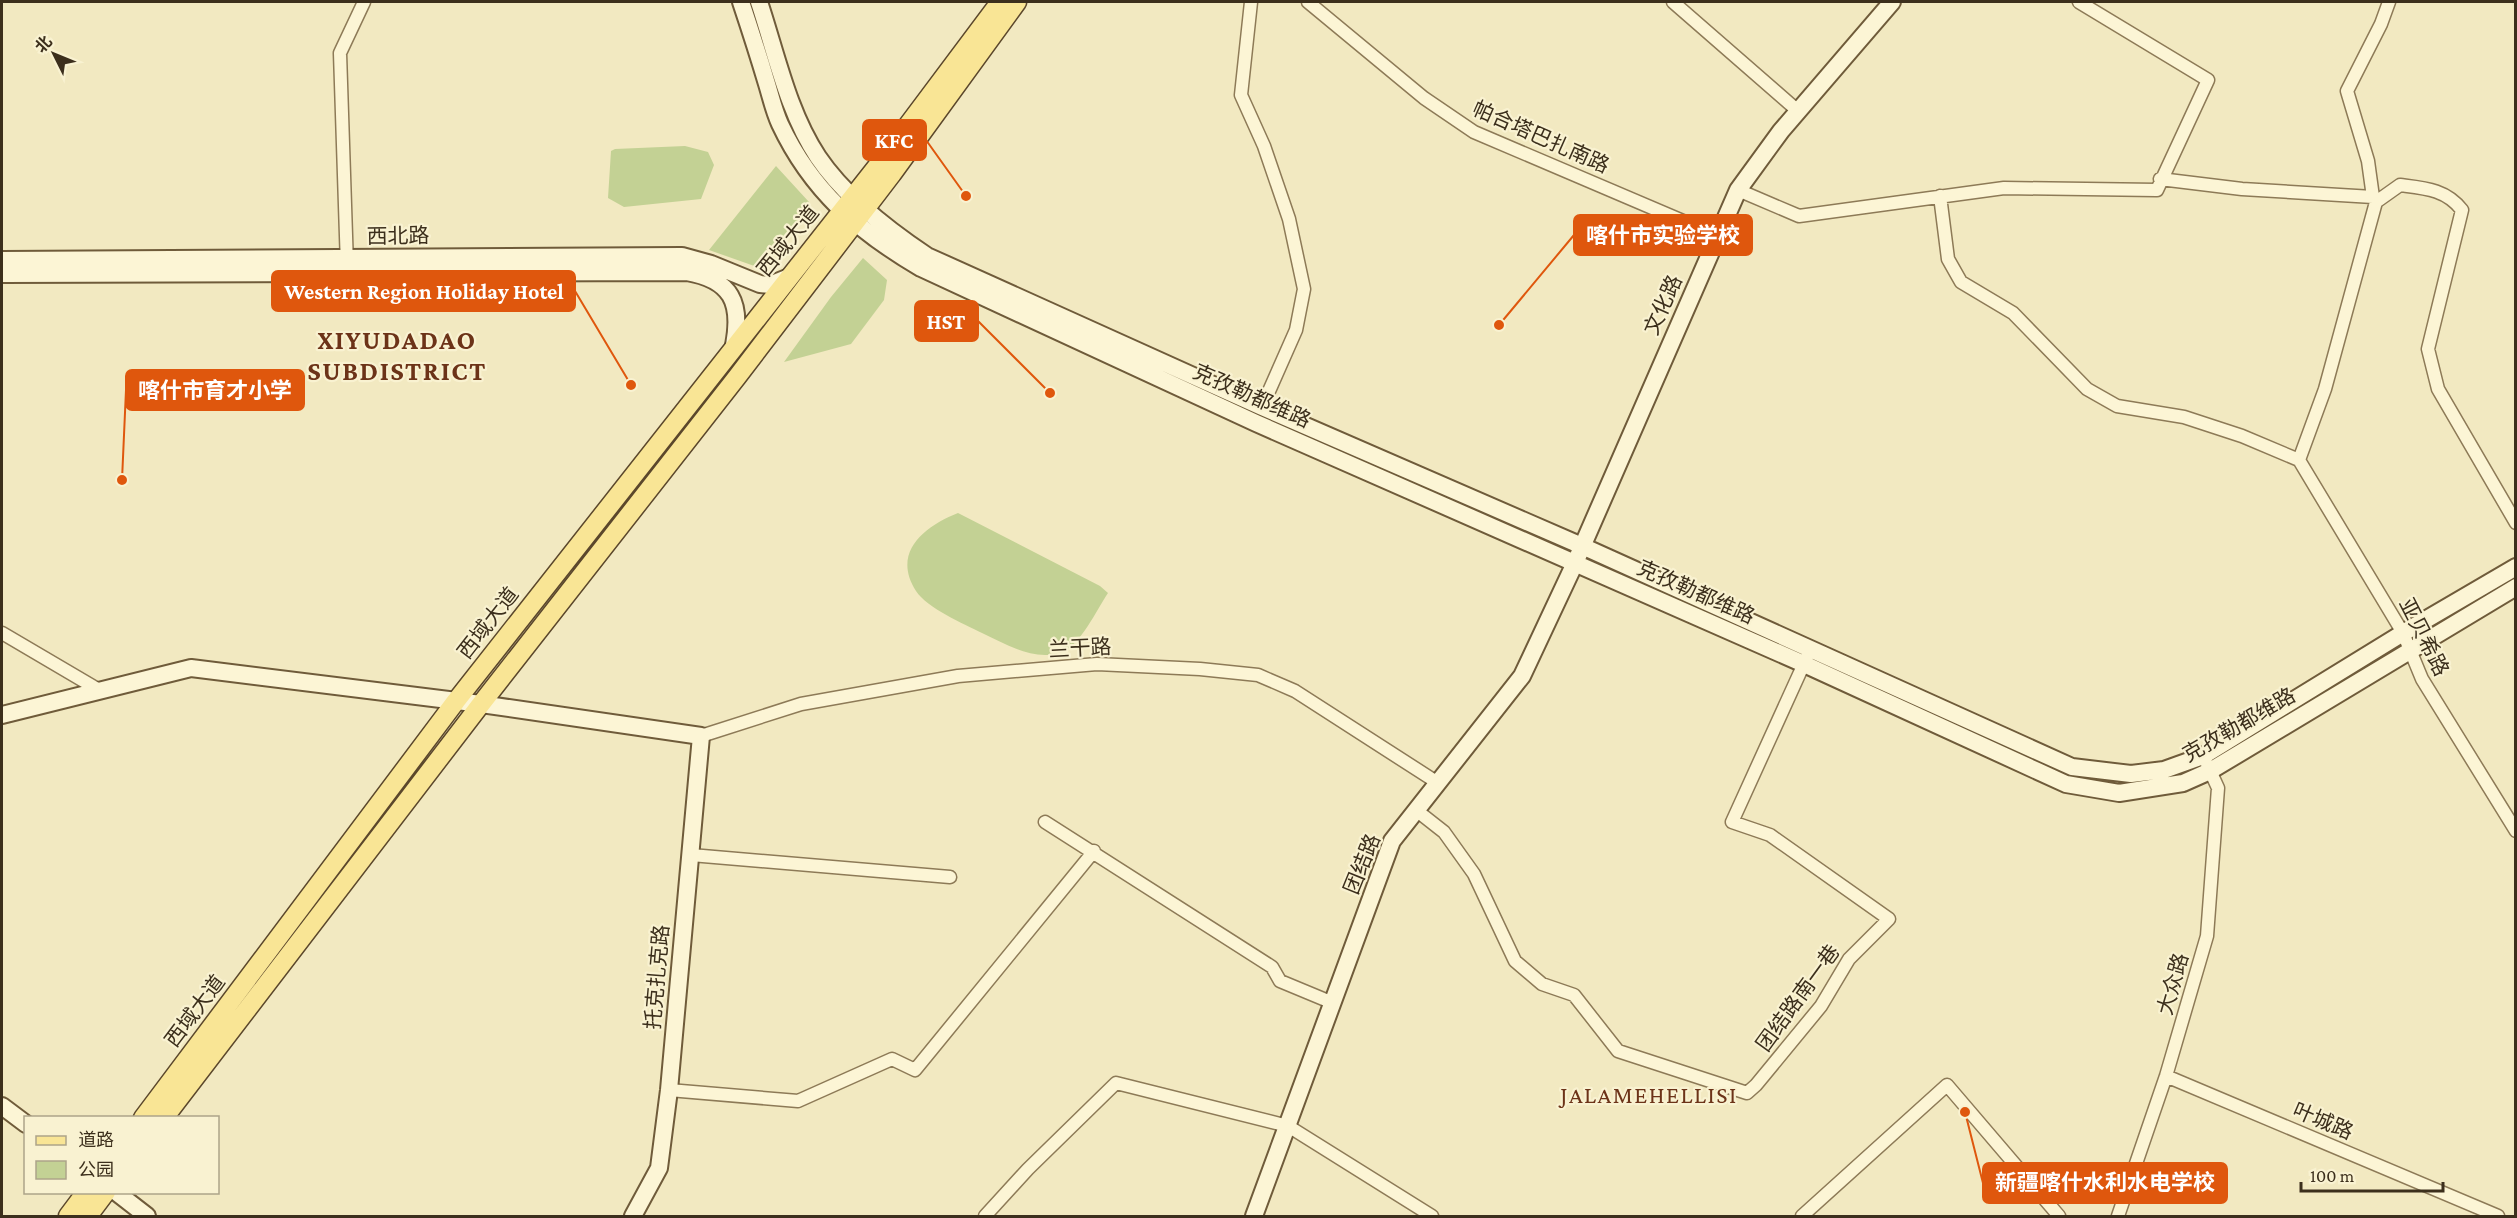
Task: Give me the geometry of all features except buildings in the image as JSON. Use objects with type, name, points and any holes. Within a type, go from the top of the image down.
[{"type":"main road","points":[[741,2],[780,123],[807,171],[823,193],[841,210]]},
{"type":"main road","points":[[759,2],[798,119],[818,157],[858,209]]},
{"type":"main road","points":[[885,169],[1000,2]]},
{"type":"main road","points":[[885,169],[1017,2]]},
{"type":"main road","name":"文化路","points":[[1575,563],[1738,190],[1798,111],[1892,2]]},
{"type":"main road","name":"西域大道","points":[[166,1116],[481,704],[737,377],[885,169]]},
{"type":"main road","name":"西域大道","points":[[145,1116],[456,701],[734,345],[841,210],[858,209]]},
{"type":"main road","name":"克孜勒都维路","points":[[858,209],[927,256],[1262,407],[1582,546],[2066,784],[2120,793],[2183,783],[2206,763],[2403,633],[2516,567]]},
{"type":"main road","name":"克孜勒都维路","points":[[858,209],[884,247],[932,273],[1256,423],[1575,563],[1807,657]]},
{"type":"main road","name":"西北路","points":[[2,274],[682,256],[711,264],[760,284],[770,285],[787,278]]},
{"type":"main road","name":"西北路","points":[[2,260],[687,272],[702,275],[721,284],[730,293],[736,306],[738,325],[734,345]]},
{"type":"main road","name":"团结路","points":[[1254,1216],[1392,841],[1522,676],[1575,563]]},
{"type":"main road","name":"克孜勒都维路","points":[[2206,763],[2410,651],[2516,587]]},
{"type":"main road","points":[[2,715],[191,668],[481,704],[701,736]]},
{"type":"main road","name":"托克扎克路","points":[[633,1216],[659,1168],[669,1090],[701,736]]},
{"type":"main road","points":[[2,1107],[24,1124]]},
{"type":"main road","points":[[68,1216],[84,1194]]},
{"type":"main road","points":[[88,1216],[104,1194]]},
{"type":"main road","points":[[119,1194],[147,1216]]},
{"type":"street","points":[[347,266],[340,53],[364,2]]},
{"type":"street","points":[[1251,2],[1241,95],[1264,146],[1289,219],[1304,289],[1296,330],[1262,407]]},
{"type":"street","name":"帕合塔巴扎南路","points":[[1308,2],[1424,98],[1474,132],[1718,236]]},
{"type":"street","points":[[1673,2],[1798,111]]},
{"type":"street","points":[[1738,190],[1799,216],[2004,188],[2157,190],[2160,179],[2208,80],[2079,2]]},
{"type":"street","points":[[1940,196],[1948,258],[1961,282],[2013,313],[2088,389],[2117,406],[2184,417],[2242,436],[2299,460],[2325,389],[2375,199],[2368,160],[2347,91],[2390,2]]},
{"type":"street","points":[[2160,179],[2242,189],[2375,199],[2400,185],[2436,190],[2454,200],[2462,210],[2428,349],[2438,389],[2516,523]]},
{"type":"street","name":"亚贝希路","points":[[2299,460],[2403,633],[2422,679],[2516,831]]},
{"type":"street","points":[[2,633],[99,690]]},
{"type":"street","name":"团结路南一巷","points":[[1416,810],[1444,832],[1474,874],[1515,961],[1542,984],[1574,994],[1618,1051],[1747,1093],[1821,1006],[1849,959],[1889,919],[1770,835],[1732,822],[1807,657]]},
{"type":"street","name":"兰干路","points":[[701,736],[801,704],[958,676],[1097,664],[1200,669],[1258,675],[1296,691],[1438,783]]},
{"type":"street","name":"大众路","points":[[2118,1216],[2166,1076],[2207,936],[2218,788],[2206,763]]},
{"type":"street","points":[[1045,822],[1094,851],[1272,967],[1281,981],[1333,1003]]},
{"type":"street","points":[[669,1090],[798,1101],[892,1059],[915,1070],[1094,851]]},
{"type":"street","points":[[691,855],[951,877]]},
{"type":"street","name":"叶城路","points":[[2166,1076],[2498,1216]]},
{"type":"street","points":[[985,1216],[1028,1169],[1116,1083],[1288,1126],[1432,1216]]},
{"type":"street","points":[[1802,1216],[1947,1085],[2059,1216]]},
{"type":"green space","points":[[685,146],[708,152],[714,165],[701,199],[624,207],[608,198],[611,151]]},
{"type":"green space","points":[[776,166],[809,202],[760,268],[709,250]]},
{"type":"green space","points":[[863,258],[887,280],[884,300],[851,344],[784,362],[831,297]]},
{"type":"green space","points":[[958,513],[1100,586],[1108,593],[1081,636],[1067,649],[1050,655],[1039,655],[1020,650],[946,615],[928,603],[916,591],[909,577],[907,564],[915,542],[934,525]]},
{"type":"place","name":"KFC","points":[[966,196]]},
{"type":"place","name":"喀什市实验学校","points":[[1499,325]]},
{"type":"place","name":"Western Region Holiday Hotel","points":[[631,385]]},
{"type":"place","name":"HST","points":[[1050,393]]},
{"type":"place","name":"喀什市育才小学","points":[[122,480]]},
{"type":"place","name":"新疆喀什水利水电学校","points":[[1965,1112]]},
{"type":"district","name":"XIYUDADAO SUBDISTRICT","points":[[397,356]]},
{"type":"district","name":"JALAMEHELLISI","points":[[1649,1095]]}]
